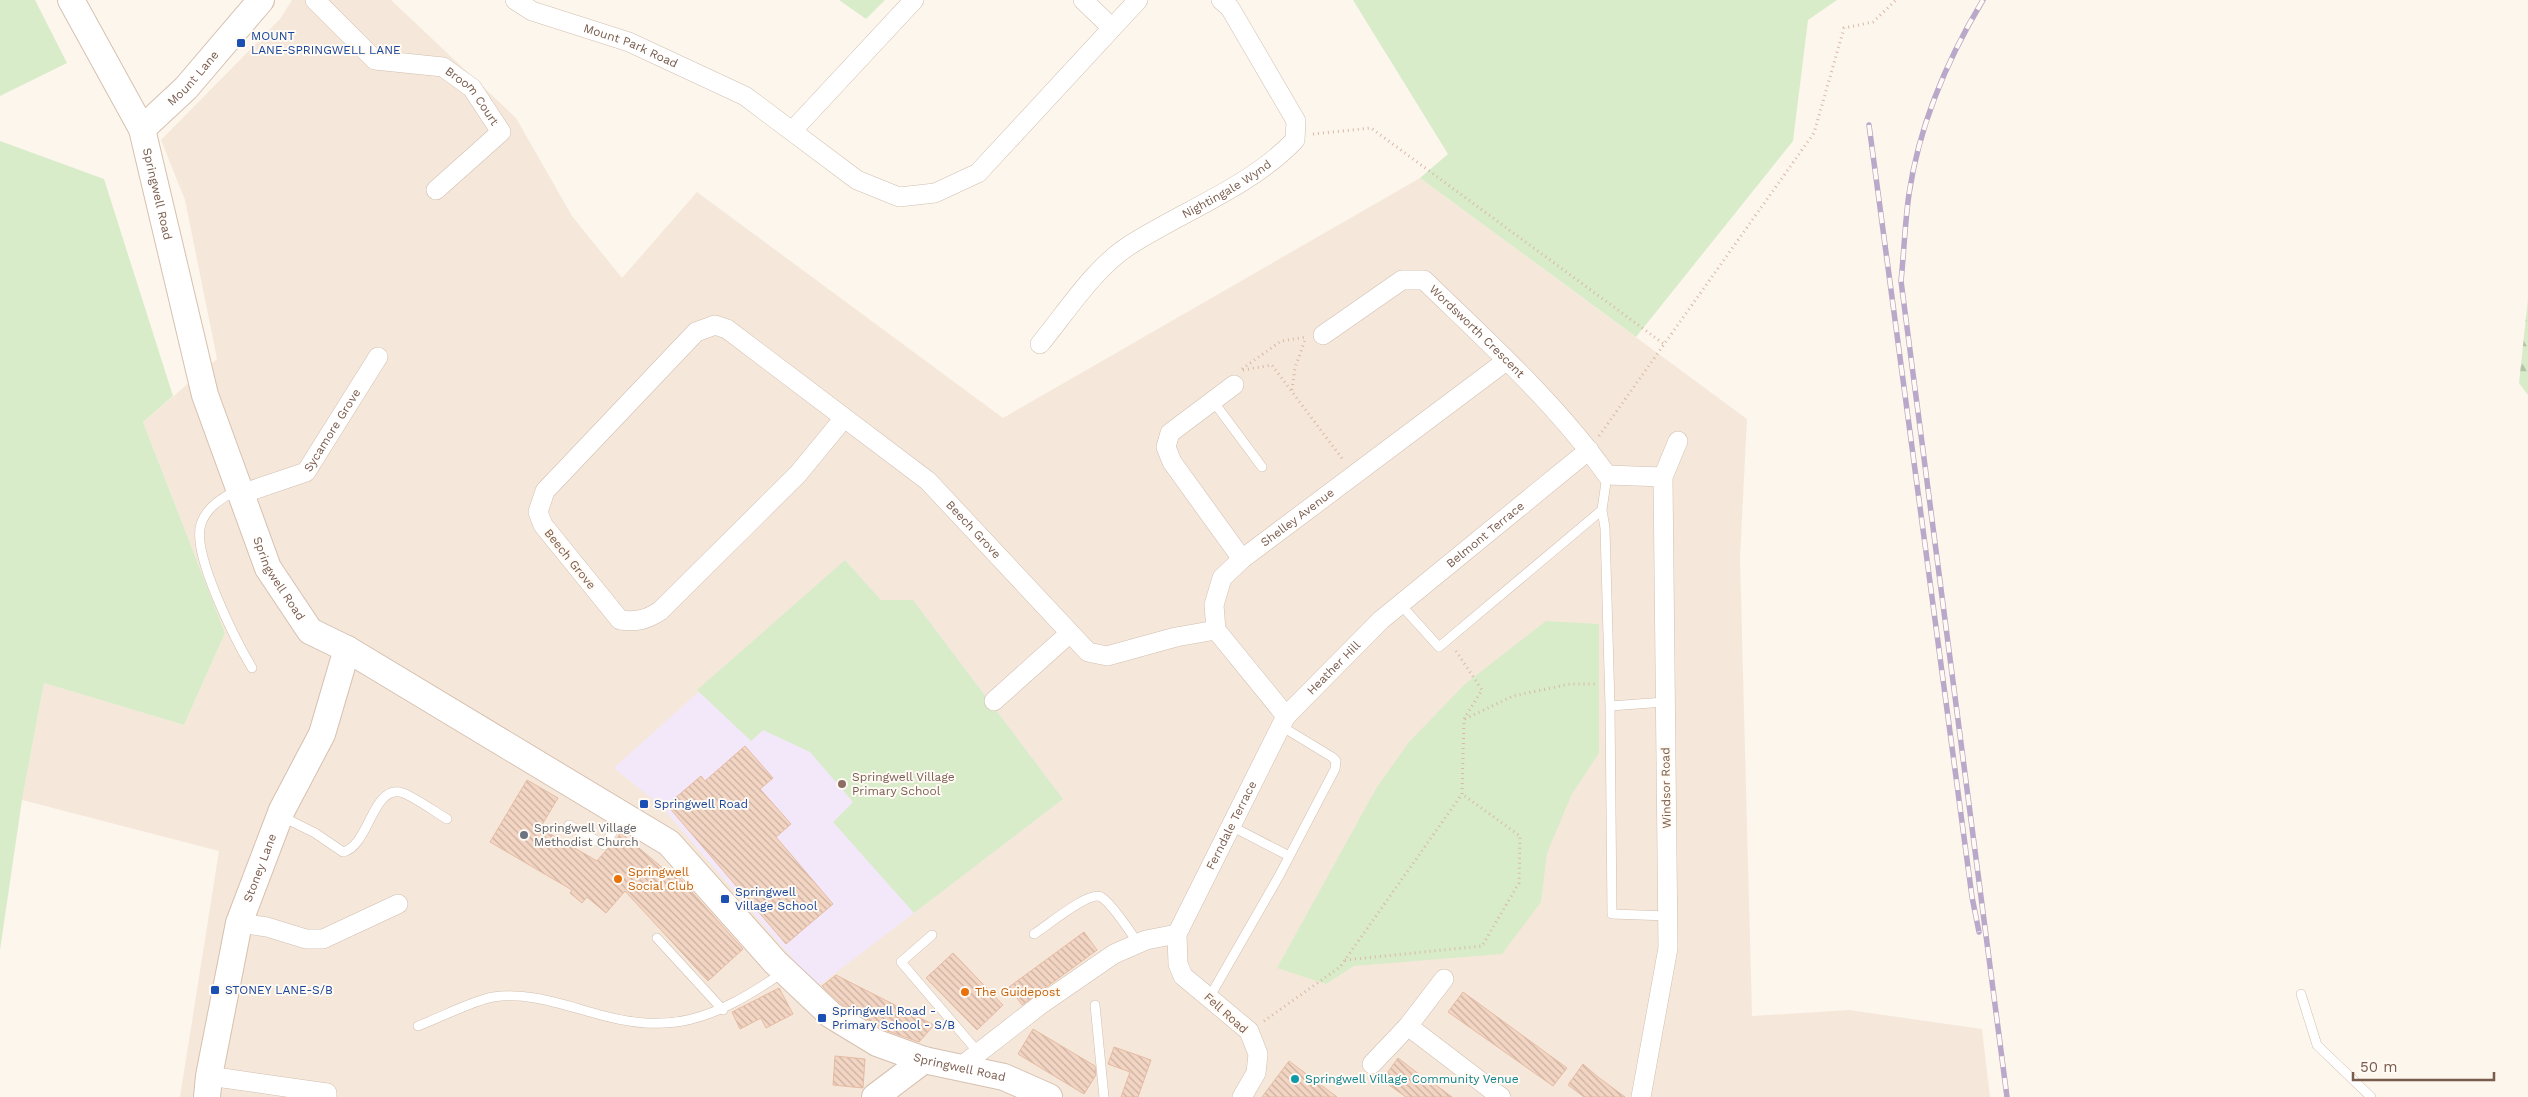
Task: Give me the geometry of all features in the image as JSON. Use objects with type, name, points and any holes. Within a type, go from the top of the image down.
[{"type":"main road","name":"Springwell Road","points":[[71,0],[142,129],[205,395],[268,568],[310,631],[347,649],[669,843],[784,971],[831,1015],[878,1043],[924,1060],[969,1060],[1048,1097]]},
{"type":"main road","name":"Mount Lane","points":[[142,129],[186,88],[260,0]]},
{"type":"main road","name":"Stoney Lane","points":[[208,1087],[239,923],[280,815],[322,734],[347,649]]},
{"type":"main road","points":[[874,1097],[924,1060]]},
{"type":"street","name":"Broom Court","points":[[315,0],[375,60],[443,67],[472,88],[501,132],[436,190]]},
{"type":"street","name":"Mount Park Road","points":[[515,0],[532,11],[629,42],[745,96],[793,130],[857,180],[899,197],[935,193],[978,172],[1138,0]]},
{"type":"street","points":[[793,130],[914,0]]},
{"type":"street","points":[[1083,0],[1112,28]]},
{"type":"street","points":[[1221,0],[1230,8],[1296,121],[1295,136]]},
{"type":"street","name":"Nightingale Wynd","points":[[1040,344],[1100,271],[1129,245],[1258,172],[1281,155],[1295,140],[1295,136]]},
{"type":"street","name":"Wordsworth Crescent","points":[[1314,336],[1402,280],[1424,280],[1546,399],[1589,450]]},
{"type":"street","name":"Beech Grove","points":[[844,418],[798,474],[660,610],[648,619],[634,622],[620,620],[543,525],[538,512],[545,491],[696,332],[714,325],[727,328],[928,481],[1088,652],[1107,656],[1176,636],[1216,630]]},
{"type":"street","name":"Sycamore Grove","points":[[240,491],[306,472],[378,357]]},
{"type":"street","name":"Shelley Avenue","points":[[1216,630],[1214,605],[1222,578],[1242,559],[1506,361]]},
{"type":"street","points":[[1234,385],[1170,433],[1166,447],[1172,462],[1242,559]]},
{"type":"street","name":"Windsor Road","points":[[1641,1097],[1668,948],[1663,476],[1678,441]]},
{"type":"street","points":[[1589,450],[1607,475],[1663,476]]},
{"type":"street","name":"Belmont Terrace","points":[[1381,620],[1589,450]]},
{"type":"street","name":"Heather Hill","points":[[1284,721],[1381,620]]},
{"type":"street","points":[[1216,630],[1284,721]]},
{"type":"street","points":[[994,701],[1070,633]]},
{"type":"street","name":"Ferndale Terrace","points":[[1177,934],[1284,721]]},
{"type":"street","points":[[239,923],[267,927],[306,939],[323,939],[398,904]]},
{"type":"street","points":[[969,1060],[1040,1005],[1114,954],[1138,943],[1177,934]]},
{"type":"street","name":"Fell Road","points":[[1177,934],[1178,964],[1183,976],[1249,1032],[1258,1054],[1256,1073],[1242,1097]]},
{"type":"street","points":[[1372,1064],[1408,1026],[1444,979]]},
{"type":"street","points":[[1408,1026],[1501,1097]]},
{"type":"street","points":[[208,1087],[327,1093],[327,1097]]},
{"type":"lane","points":[[1213,401],[1262,468]]},
{"type":"lane","points":[[1607,475],[1602,510],[1605,528],[1610,706],[1612,914],[1668,916]]},
{"type":"lane","points":[[240,491],[207,511],[199,535],[208,570],[233,636],[252,668]]},
{"type":"lane","points":[[1400,604],[1439,647],[1602,510]]},
{"type":"lane","points":[[1610,706],[1665,702]]},
{"type":"lane","points":[[1209,998],[1289,856],[1335,769],[1336,761],[1332,757],[1284,721]]},
{"type":"lane","points":[[280,815],[315,833],[342,852],[350,850],[358,842],[383,798],[390,792],[402,792],[447,819]]},
{"type":"lane","points":[[568,825],[604,845],[624,816]]},
{"type":"lane","points":[[1231,826],[1289,856]]},
{"type":"lane","points":[[1034,934],[1078,904],[1096,896],[1102,897],[1138,943]]},
{"type":"lane","points":[[932,935],[901,962],[969,1060]]},
{"type":"lane","points":[[657,938],[723,1010]]},
{"type":"lane","points":[[418,1026],[491,997],[543,998],[597,1014],[648,1024],[679,1022],[723,1010],[784,971]]},
{"type":"lane","points":[[2301,994],[2317,1045],[2371,1097]]},
{"type":"lane","points":[[1095,1005],[1104,1097]]},
{"type":"path","points":[[1589,450],[1814,133],[1844,28],[1874,22],[1896,0]]},
{"type":"path","points":[[1295,136],[1371,128],[1664,344]]},
{"type":"path","points":[[1292,390],[1295,368],[1314,336]]},
{"type":"path","points":[[1314,336],[1281,341],[1240,371],[1272,365],[1355,475]]},
{"type":"path","points":[[1249,1032],[1340,966],[1462,794],[1464,719],[1482,690],[1448,640]]},
{"type":"path","points":[[1464,719],[1513,696],[1570,684],[1609,684]]},
{"type":"path","points":[[1345,960],[1482,946],[1519,884],[1520,836],[1462,794]]},
{"type":"shaded area","points":[[292,0],[391,0],[516,118],[572,216],[622,278],[697,192],[1003,418],[1420,178],[1747,419],[1740,558],[1752,1016],[1849,1010],[1982,1029],[1990,1097],[180,1097],[219,851],[22,800],[44,683],[184,725],[225,633],[143,422],[217,359],[185,200],[161,140],[280,19]]},
{"type":"shaded area","name":"Springwell Village Primary School","points":[[845,560],[881,600],[913,600],[1063,799],[817,987],[661,806],[614,768]]},
{"type":"green space","points":[[0,0],[35,0],[67,63],[0,96]]},
{"type":"green space","points":[[839,0],[885,0],[866,19]]},
{"type":"green space","points":[[1353,0],[1837,0],[1808,20],[1793,141],[1636,337],[1420,178],[1448,154]]},
{"type":"green space","points":[[0,141],[104,179],[173,396],[143,422],[225,633],[184,725],[44,683],[22,800],[0,950]]},
{"type":"green space","points":[[2528,299],[2528,395],[2519,383]]},
{"type":"green space","name":"Springwell Village Primary School","points":[[845,560],[881,600],[913,600],[1063,799],[914,913],[833,822],[853,802],[810,752],[763,730],[751,741],[697,690]]},
{"type":"green space","points":[[1546,621],[1599,624],[1599,753],[1572,794],[1547,853],[1541,902],[1502,954],[1354,966],[1326,984],[1277,968],[1377,787],[1409,742],[1465,684]]},
{"type":"building","points":[[745,746],[773,778],[760,789],[791,824],[776,837],[833,904],[786,944],[667,805],[701,776],[705,781]]},
{"type":"building","points":[[527,780],[558,798],[540,828],[597,861],[621,833],[671,875],[674,872],[743,949],[708,981],[625,891],[606,913],[587,897],[582,903],[570,893],[572,890],[490,842]]},
{"type":"building","points":[[1084,932],[1097,950],[1022,1005],[1009,987]]},
{"type":"building","name":"The Guidepost","points":[[953,953],[1003,1005],[977,1030],[926,978]]},
{"type":"building","points":[[836,975],[934,1025],[919,1042],[885,1030],[840,1003],[822,986]]},
{"type":"building","points":[[779,988],[793,1014],[766,1028],[761,1018],[740,1029],[732,1012]]},
{"type":"building","points":[[1463,992],[1567,1068],[1553,1086],[1448,1012]]},
{"type":"building","points":[[1033,1029],[1095,1066],[1096,1075],[1084,1094],[1018,1054]]},
{"type":"building","points":[[1114,1047],[1151,1060],[1138,1097],[1121,1097],[1130,1072],[1108,1064]]},
{"type":"building","points":[[835,1056],[865,1059],[863,1088],[833,1085]]},
{"type":"building","points":[[1398,1058],[1452,1097],[1406,1097],[1382,1080]]},
{"type":"building","name":"Springwell Village Community Venue","points":[[1289,1061],[1337,1097],[1262,1097]]},
{"type":"building","points":[[1583,1064],[1625,1097],[1584,1097],[1568,1085]]},
{"type":"railway","points":[[1983,0],[1947,69],[1920,143],[1906,215],[1901,281],[2007,1097]]},
{"type":"railway","points":[[1869,125],[1972,897],[1979,932]]},
{"type":"place","name":"MOUNT LANE-SPRINGWELL LANE","points":[[241,43]]},
{"type":"place","name":"Springwell Village Primary School","points":[[842,784]]},
{"type":"place","name":"Springwell Road","points":[[644,804]]},
{"type":"place","name":"Springwell Village Methodist Church","points":[[524,835]]},
{"type":"place","name":"Springwell Social Club","points":[[618,879]]},
{"type":"place","name":"Springwell Village School","points":[[725,899]]},
{"type":"place","name":"STONEY LANE-S/B","points":[[215,990]]},
{"type":"place","name":"The Guidepost","points":[[965,992]]},
{"type":"place","name":"Springwell Road - Primary School - S/B","points":[[822,1018]]},
{"type":"place","name":"Springwell Village Community Venue","points":[[1295,1079]]}]
